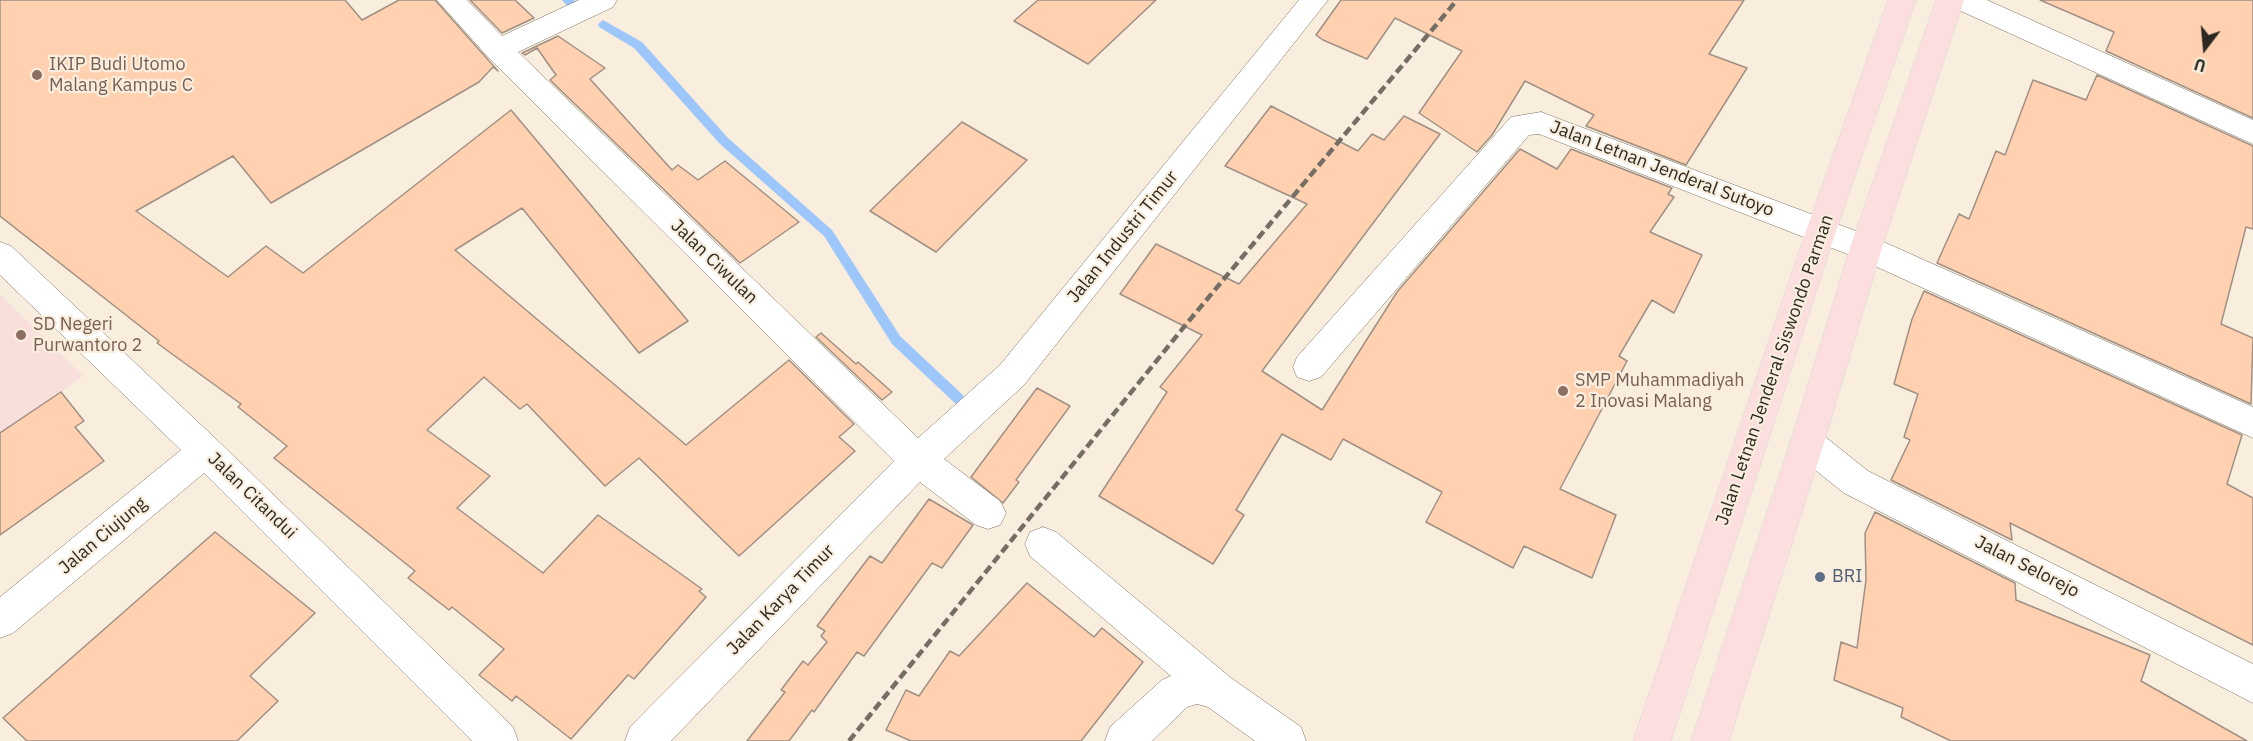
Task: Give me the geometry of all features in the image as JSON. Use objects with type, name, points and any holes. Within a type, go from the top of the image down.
[{"type":"main road","name":"Jalan Letnan Jenderal Siswondo Parman","points":[[1652,741],[1821,231],[1902,0]]},
{"type":"main road","points":[[1710,741],[1807,442],[1866,248],[1950,0]]},
{"type":"main road","points":[[1864,110],[1907,128]]},
{"type":"street","name":"Jalan Ciwulan","points":[[451,0],[498,50],[918,460],[988,513]]},
{"type":"street","points":[[498,50],[603,0]]},
{"type":"street","name":"Jalan Industri Timur","points":[[918,460],[993,395],[1314,0]]},
{"type":"street","points":[[1962,0],[2253,133]]},
{"type":"street","name":"Jalan Letnan Jenderal Sutoyo","points":[[1309,367],[1521,125],[1541,123],[1866,248],[2253,423]]},
{"type":"street","name":"Jalan Citandui","points":[[0,255],[205,451],[499,741]]},
{"type":"street","name":"Jalan Selorejo","points":[[1807,442],[1856,482],[2253,684]]},
{"type":"street","name":"Jalan Ciujung","points":[[0,620],[205,451]]},
{"type":"street","name":"Jalan Karya Timur","points":[[644,741],[918,460]]},
{"type":"street","points":[[1043,544],[1218,691],[1287,741]]},
{"type":"street","points":[[1125,741],[1175,693],[1197,685],[1218,691]]},
{"type":"shaded area","name":"SD Negeri Purwantoro 2","points":[[0,294],[83,376],[0,437]]},
{"type":"building","points":[[0,0],[345,0],[362,20],[399,0],[435,0],[498,71],[493,67],[479,82],[271,203],[233,156],[136,211],[228,277],[266,246],[303,273],[511,110],[688,321],[639,353],[522,208],[455,250],[686,445],[789,360],[854,424],[839,437],[855,451],[739,556],[639,458],[605,486],[527,404],[520,409],[484,377],[427,430],[490,476],[457,508],[543,573],[598,515],[702,589],[699,591],[706,597],[634,679],[628,675],[571,739],[516,696],[512,701],[479,675],[504,649],[452,607],[449,610],[408,578],[415,571],[274,458],[287,446],[238,407],[241,404],[157,343],[159,341],[0,216]]},
{"type":"building","points":[[470,0],[515,0],[534,18],[502,33]]},
{"type":"building","points":[[1038,0],[1156,0],[1088,64],[1014,21]]},
{"type":"building","points":[[1341,0],[1744,0],[1709,54],[1747,68],[1686,165],[1586,126],[1594,115],[1525,81],[1492,135],[1477,152],[1419,113],[1462,51],[1395,18],[1367,59],[1316,35]]},
{"type":"building","points":[[2040,0],[2253,0],[2253,118],[2106,51],[2114,32]]},
{"type":"building","points":[[558,36],[605,68],[590,79],[672,170],[678,165],[698,180],[725,161],[799,222],[740,263],[550,80],[556,75],[537,48],[525,55],[522,53]]},
{"type":"building","points":[[2097,75],[2253,146],[2253,229],[2246,227],[2221,324],[2253,338],[2251,404],[1937,263],[1959,214],[1969,219],[1996,151],[2005,155],[2033,80],[2086,100]]},
{"type":"building","points":[[1271,106],[1358,151],[1372,134],[1384,140],[1404,116],[1440,134],[1262,371],[1322,410],[1397,292],[1520,149],[1557,169],[1571,149],[1672,188],[1668,194],[1674,197],[1650,232],[1702,255],[1674,313],[1652,300],[1619,356],[1627,361],[1560,489],[1616,515],[1592,578],[1524,546],[1513,568],[1426,522],[1442,492],[1343,439],[1331,460],[1282,434],[1236,510],[1244,515],[1213,564],[1099,496],[1167,392],[1160,387],[1202,335],[1120,294],[1156,244],[1239,284],[1307,204],[1225,166]]},
{"type":"building","points":[[962,122],[1027,160],[936,252],[870,211]]},
{"type":"building","points":[[1924,291],[2242,435],[2227,484],[2253,498],[2253,645],[2010,523],[2012,540],[1891,480],[1910,440],[1904,437],[1918,394],[1894,384],[1912,319]]},
{"type":"building","points":[[821,333],[892,392],[882,400],[816,337]]},
{"type":"building","points":[[1037,388],[1070,406],[1016,480],[1019,482],[1003,503],[971,477]]},
{"type":"building","points":[[61,392],[84,421],[75,427],[104,461],[0,535],[0,433]]},
{"type":"building","points":[[929,499],[973,525],[942,568],[932,563],[864,656],[857,652],[814,712],[812,710],[789,741],[747,741],[785,692],[781,690],[803,661],[808,665],[827,642],[821,636],[825,631],[817,626],[870,556],[882,563]]},
{"type":"building","points":[[1875,512],[2015,583],[2016,600],[2150,655],[2141,681],[2247,741],[1951,741],[1901,717],[1903,708],[1834,680],[1841,642],[1857,648],[1866,580],[1865,533]]},
{"type":"building","points":[[215,532],[315,613],[250,676],[278,701],[237,741],[27,741],[3,718]]},
{"type":"building","points":[[1027,583],[1094,637],[1102,628],[1143,662],[1081,741],[911,741],[886,730],[906,690],[919,696],[950,651],[959,656]]},
{"type":"waterway","points":[[567,0],[573,5]]},
{"type":"waterway","points":[[603,24],[638,45],[724,141],[828,233],[896,340],[962,402]]},
{"type":"railway","points":[[849,741],[1188,322],[1457,0]]},
{"type":"place","name":"IKIP Budi Utomo Malang Kampus C","points":[[37,75]]},
{"type":"place","name":"SD Negeri Purwantoro 2","points":[[21,335]]},
{"type":"place","name":"SMP Muhammadiyah 2 Inovasi Malang","points":[[1563,391]]},
{"type":"place","name":"BRI","points":[[1820,577]]}]
